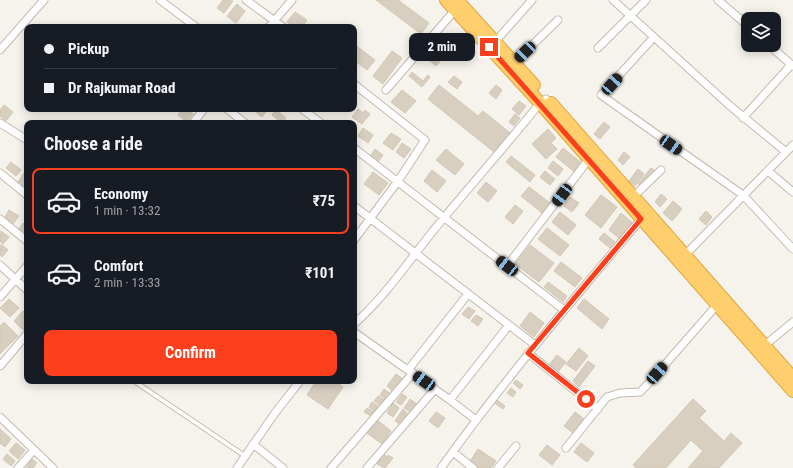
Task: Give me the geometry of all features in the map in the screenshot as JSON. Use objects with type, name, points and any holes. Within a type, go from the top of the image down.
[{"type":"highway","points":[[446,0],[456,5],[514,62],[589,159],[641,219],[682,258],[793,378]]},
{"type":"highway","points":[[456,5],[543,101],[634,196],[718,305],[793,391]]},
{"type":"street","points":[[0,50],[44,0]]},
{"type":"street","points":[[160,0],[192,24]]},
{"type":"street","points":[[246,0],[280,24]]},
{"type":"street","points":[[272,24],[292,0]]},
{"type":"street","points":[[495,42],[532,0]]},
{"type":"street","points":[[613,0],[743,118],[791,148],[682,258]]},
{"type":"street","points":[[598,48],[646,0]]},
{"type":"street","points":[[718,0],[741,20]]},
{"type":"street","points":[[386,90],[456,5]]},
{"type":"street","points":[[514,62],[558,20]]},
{"type":"street","points":[[654,37],[601,95],[744,195],[793,249]]},
{"type":"street","points":[[743,118],[792,66],[777,52]]},
{"type":"street","points":[[357,86],[425,140],[398,181],[357,236]]},
{"type":"street","points":[[357,321],[377,300],[543,101]]},
{"type":"street","points":[[195,120],[202,112]]},
{"type":"street","points":[[231,112],[241,120]]},
{"type":"street","points":[[306,112],[317,120]]},
{"type":"street","points":[[0,123],[24,138]]},
{"type":"street","points":[[357,150],[564,310]]},
{"type":"street","points":[[507,266],[589,159]]},
{"type":"street","points":[[634,196],[661,170]]},
{"type":"street","points":[[768,171],[793,192]]},
{"type":"street","points":[[0,173],[24,193]]},
{"type":"street","points":[[357,208],[535,345]]},
{"type":"street","points":[[0,219],[24,239]]},
{"type":"street","points":[[442,468],[452,452],[528,353],[641,219]]},
{"type":"street","points":[[0,265],[24,288]]},
{"type":"street","points":[[0,297],[24,270]]},
{"type":"street","points":[[332,468],[410,372],[468,294]]},
{"type":"street","points":[[566,448],[607,397],[620,393],[640,392],[718,305]]},
{"type":"street","points":[[764,346],[793,322]]},
{"type":"street","points":[[450,400],[509,325]]},
{"type":"street","points":[[357,334],[476,420]]},
{"type":"street","points":[[1,363],[24,337]]},
{"type":"street","points":[[528,353],[598,409]]},
{"type":"street","points":[[237,468],[298,384]]},
{"type":"street","points":[[367,468],[435,389]]},
{"type":"street","points":[[0,418],[53,468]]},
{"type":"street","points":[[253,444],[281,468]]},
{"type":"street","points":[[498,468],[516,446]]},
{"type":"street","points":[[18,468],[34,450]]},
{"type":"street","points":[[452,452],[473,468]]},
{"type":"lane","points":[[138,384],[245,456]]},
{"type":"building","points":[[223,0],[233,1],[224,13],[217,8]]},
{"type":"building","points":[[376,0],[398,0],[429,23],[421,34]]},
{"type":"building","points":[[237,4],[245,11],[236,23],[227,16]]},
{"type":"building","points":[[295,12],[307,20],[304,24],[289,24],[287,22]]},
{"type":"building","points":[[443,37],[454,46],[436,66],[426,58]]},
{"type":"building","points":[[357,46],[375,60],[367,70],[357,62]]},
{"type":"building","points":[[392,51],[402,58],[383,84],[373,76]]},
{"type":"building","points":[[412,72],[423,81],[428,75],[430,77],[422,87],[409,76]]},
{"type":"building","points":[[454,76],[462,82],[457,89],[448,82]]},
{"type":"building","points":[[439,85],[478,116],[483,111],[510,133],[494,152],[428,99]]},
{"type":"building","points":[[496,85],[502,90],[496,99],[489,93]]},
{"type":"building","points":[[402,90],[416,101],[405,113],[391,102]]},
{"type":"building","points":[[519,101],[526,106],[519,115],[512,109]]},
{"type":"building","points":[[4,105],[13,112],[6,121],[0,116],[0,110]]},
{"type":"building","points":[[358,109],[363,113],[365,110],[370,114],[362,124],[352,117]]},
{"type":"building","points":[[180,112],[191,112],[193,114],[188,120],[184,120],[178,115]]},
{"type":"building","points":[[256,112],[266,112],[262,117]]},
{"type":"building","points":[[274,112],[278,112],[286,118],[284,120],[278,120],[272,115]]},
{"type":"building","points":[[515,114],[520,118],[514,126],[509,122]]},
{"type":"building","points":[[604,122],[610,127],[600,139],[594,134]]},
{"type":"building","points":[[363,128],[373,135],[368,143],[358,136]]},
{"type":"building","points":[[548,129],[556,138],[551,143],[557,149],[546,159],[532,144]]},
{"type":"building","points":[[391,133],[401,139],[393,150],[383,143]]},
{"type":"building","points":[[402,143],[411,149],[404,158],[396,152]]},
{"type":"building","points":[[563,148],[583,164],[576,173],[556,157]]},
{"type":"building","points":[[375,149],[383,155],[378,162],[370,156]]},
{"type":"building","points":[[446,149],[464,164],[455,175],[436,160]]},
{"type":"building","points":[[624,152],[630,157],[623,165],[618,160]]},
{"type":"building","points":[[511,156],[535,175],[530,182],[506,162]]},
{"type":"building","points":[[553,161],[563,169],[558,176],[548,168]]},
{"type":"building","points":[[11,162],[21,170],[16,176],[6,168]]},
{"type":"building","points":[[651,168],[655,171],[641,186],[638,184]]},
{"type":"building","points":[[638,169],[644,174],[635,186],[629,181]]},
{"type":"building","points":[[432,170],[446,181],[437,192],[424,181]]},
{"type":"building","points":[[545,171],[555,179],[550,185],[540,177]]},
{"type":"building","points":[[373,172],[388,183],[379,195],[364,184]]},
{"type":"building","points":[[24,173],[24,186],[18,182]]},
{"type":"building","points":[[486,182],[497,191],[488,202],[477,193]]},
{"type":"building","points":[[529,187],[550,203],[542,213],[521,196]]},
{"type":"building","points":[[661,194],[667,199],[660,207],[655,202]]},
{"type":"building","points":[[601,195],[617,207],[601,228],[585,215]]},
{"type":"building","points":[[570,197],[579,203],[572,212],[564,206]]},
{"type":"building","points":[[673,201],[682,209],[672,221],[663,213]]},
{"type":"building","points":[[515,205],[523,211],[513,224],[505,217]]},
{"type":"building","points":[[9,210],[19,216],[13,224],[4,219]]},
{"type":"building","points":[[706,211],[712,217],[706,225],[699,219]]},
{"type":"building","points":[[560,212],[576,225],[568,235],[552,222]]},
{"type":"building","points":[[621,213],[633,223],[620,239],[609,230]]},
{"type":"building","points":[[23,223],[24,224],[24,232],[19,229]]},
{"type":"building","points":[[547,228],[569,245],[560,256],[538,239]]},
{"type":"building","points":[[1,231],[9,237],[3,244],[0,241]]},
{"type":"building","points":[[604,233],[615,242],[610,248],[599,239]]},
{"type":"building","points":[[1,244],[8,250],[2,257],[0,255]]},
{"type":"building","points":[[530,245],[554,263],[539,282],[515,264]]},
{"type":"building","points":[[561,262],[582,278],[575,287],[554,271]]},
{"type":"building","points":[[548,282],[567,296],[563,302],[544,287]]},
{"type":"building","points":[[9,299],[19,308],[10,317],[0,308]]},
{"type":"building","points":[[584,299],[609,319],[602,329],[577,308]]},
{"type":"building","points":[[468,307],[475,311],[469,319],[462,314]]},
{"type":"building","points":[[23,311],[24,312],[23,330],[14,321]]},
{"type":"building","points":[[530,312],[544,323],[534,337],[520,326]]},
{"type":"building","points":[[476,315],[483,319],[478,326],[471,321]]},
{"type":"building","points":[[4,322],[18,336],[0,354],[0,326]]},
{"type":"building","points":[[579,348],[588,356],[576,371],[566,364]]},
{"type":"building","points":[[557,355],[566,362],[557,373],[548,366]]},
{"type":"building","points":[[588,361],[595,366],[579,387],[573,381]]},
{"type":"building","points":[[396,374],[403,379],[393,392],[387,386]]},
{"type":"building","points":[[516,380],[523,385],[520,389],[513,383]]},
{"type":"building","points":[[314,384],[338,384],[343,387],[328,409],[307,395]]},
{"type":"building","points":[[511,388],[516,392],[513,397],[507,393]]},
{"type":"building","points":[[384,389],[391,394],[387,400],[380,395]]},
{"type":"building","points":[[402,394],[407,397],[401,405],[396,402]]},
{"type":"building","points":[[378,396],[385,400],[381,406],[374,401]]},
{"type":"building","points":[[410,399],[418,405],[412,413],[404,408]]},
{"type":"building","points":[[693,399],[706,411],[699,418],[724,441],[731,433],[742,443],[719,468],[688,468],[703,451],[691,440],[666,468],[636,468],[633,465]]},
{"type":"building","points":[[497,400],[505,406],[503,409],[495,403]]},
{"type":"building","points":[[372,402],[378,406],[375,411],[369,407]]},
{"type":"building","points":[[393,403],[399,408],[393,417],[387,413]]},
{"type":"building","points":[[367,408],[374,412],[371,416],[364,412]]},
{"type":"building","points":[[403,409],[408,414],[401,425],[395,421]]},
{"type":"building","points":[[436,412],[445,418],[438,428],[429,421]]},
{"type":"building","points":[[575,412],[584,419],[573,433],[564,426]]},
{"type":"building","points":[[377,420],[391,431],[382,444],[367,433]]},
{"type":"building","points":[[0,429],[11,439],[5,447],[0,443]]},
{"type":"building","points":[[16,443],[25,450],[18,459],[9,451]]},
{"type":"building","points":[[581,443],[594,453],[587,462],[574,452]]},
{"type":"building","points":[[547,445],[560,455],[552,465],[539,455]]},
{"type":"building","points":[[478,449],[496,461],[491,468],[477,468],[469,463]]},
{"type":"building","points":[[7,454],[15,461],[11,466],[3,459]]},
{"type":"building","points":[[384,454],[387,457],[388,455],[393,458],[385,468],[377,464]]},
{"type":"building","points":[[32,459],[37,463],[33,468],[26,468]]},
{"type":"route","points":[[489,47],[641,219],[528,353],[586,399]]}]
